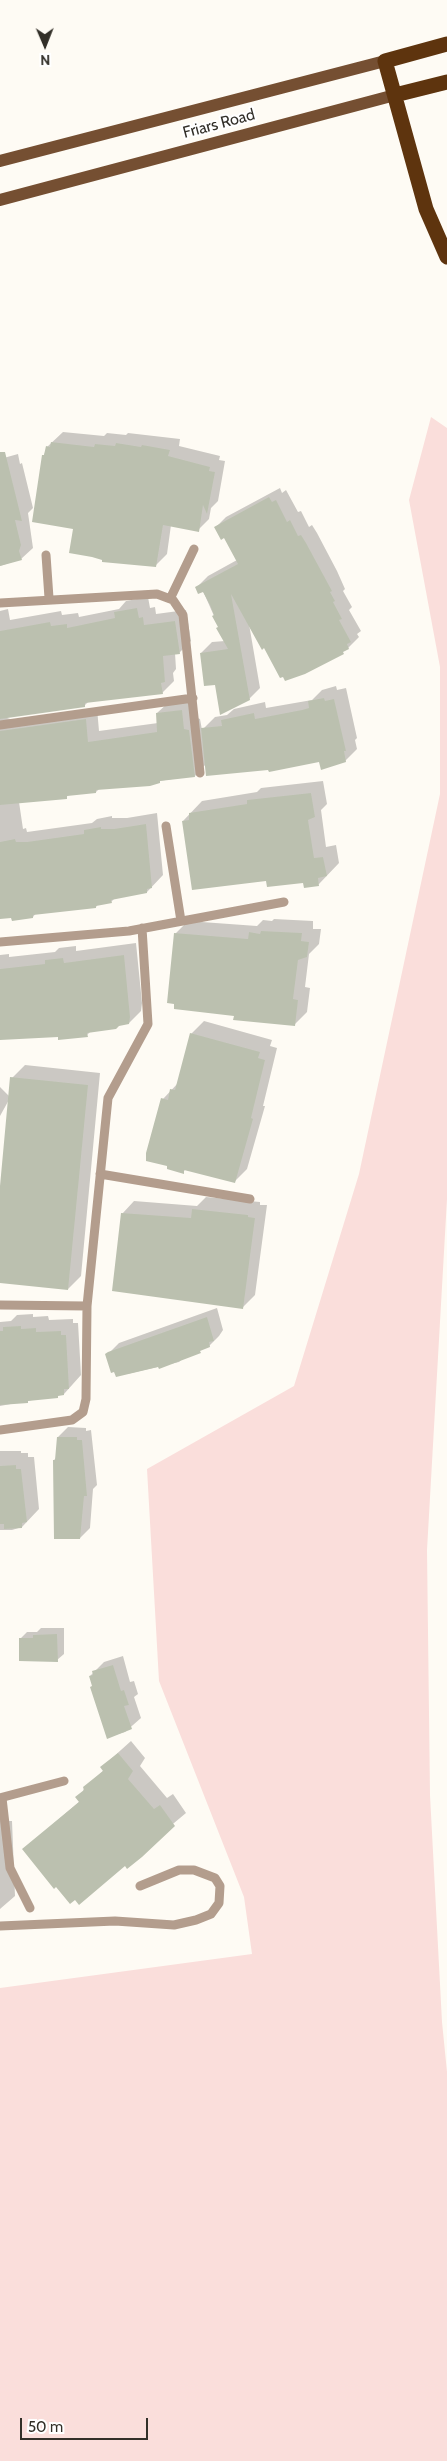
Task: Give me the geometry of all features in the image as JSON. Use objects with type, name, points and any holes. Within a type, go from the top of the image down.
[{"type":"highway","name":"Friars Road","points":[[385,61],[447,44]]},
{"type":"highway","points":[[385,61],[426,209],[447,257]]},
{"type":"highway","name":"Friars Road","points":[[395,95],[447,82]]},
{"type":"main road","name":"Friars Road","points":[[0,161],[385,61]]},
{"type":"main road","name":"Friars Road","points":[[0,200],[395,95]]},
{"type":"lane","points":[[170,599],[194,550]]},
{"type":"lane","points":[[46,555],[49,598]]},
{"type":"lane","points":[[0,603],[49,598],[157,594],[173,600],[183,615],[200,773]]},
{"type":"lane","points":[[0,725],[192,698]]},
{"type":"lane","points":[[166,826],[181,921]]},
{"type":"lane","points":[[0,942],[142,928],[284,902]]},
{"type":"lane","points":[[0,1430],[72,1420],[83,1412],[86,1399],[87,1306],[108,1098],[148,1024],[142,928]]},
{"type":"lane","points":[[100,1174],[250,1199]]},
{"type":"lane","points":[[0,1305],[87,1306]]},
{"type":"lane","points":[[30,1908],[10,1868],[1,1798],[64,1781]]},
{"type":"lane","points":[[0,1926],[115,1921],[174,1924],[196,1920],[211,1914],[219,1903],[220,1886],[214,1878],[194,1870],[179,1870],[140,1886]]},
{"type":"shaded area","points":[[431,417],[447,428],[447,1199],[427,1550],[430,1795],[442,2022],[447,2072],[447,2461],[0,2461],[0,1988],[252,1954],[244,1897],[159,1681],[147,1469],[294,1386],[359,1174],[440,794],[440,667],[409,500]]},
{"type":"building","points":[[51,442],[94,447],[95,444],[115,446],[116,443],[141,447],[142,445],[170,450],[168,456],[210,467],[209,471],[215,472],[207,514],[203,505],[199,532],[163,525],[156,567],[102,562],[102,560],[92,557],[69,553],[73,529],[32,522],[42,455],[44,455],[46,446],[50,447]]},
{"type":"building","points":[[0,452],[5,452],[22,521],[15,520],[21,545],[19,551],[22,560],[0,566]]},
{"type":"building","points":[[269,497],[272,502],[276,500],[287,522],[290,520],[298,536],[301,535],[306,543],[332,591],[330,592],[335,601],[333,602],[342,619],[339,620],[351,642],[347,644],[349,649],[343,652],[344,654],[305,674],[285,681],[283,677],[280,678],[264,648],[262,650],[231,594],[250,700],[220,715],[215,685],[204,686],[200,653],[228,649],[216,628],[218,627],[212,616],[214,615],[210,605],[203,592],[198,594],[195,587],[238,564],[224,538],[221,540],[214,527]]},
{"type":"building","points":[[137,608],[139,618],[143,617],[144,625],[175,621],[180,654],[163,656],[165,682],[161,683],[163,694],[85,703],[85,707],[0,719],[0,631],[50,622],[51,626],[67,624],[67,628],[115,618],[114,612]]},
{"type":"building","points":[[324,698],[325,701],[334,699],[346,751],[344,751],[346,762],[321,770],[319,762],[269,772],[268,770],[206,776],[201,728],[222,726],[221,720],[254,713],[255,719],[302,710],[309,708],[308,701]]},
{"type":"building","points":[[182,710],[184,729],[189,730],[195,777],[160,781],[160,783],[150,786],[96,790],[96,793],[67,796],[67,799],[0,805],[0,731],[86,719],[88,742],[157,732],[156,713]]},
{"type":"building","points":[[311,793],[315,817],[308,820],[314,858],[323,857],[327,876],[318,878],[319,886],[304,888],[303,883],[267,887],[266,881],[192,890],[182,821],[189,820],[189,813],[247,804],[247,800]]},
{"type":"building","points":[[146,824],[152,888],[147,889],[147,893],[111,900],[112,903],[96,906],[96,908],[33,915],[33,918],[12,921],[11,918],[0,919],[0,842],[15,839],[16,842],[27,842],[84,834],[84,830],[101,827],[101,829],[114,829]]},
{"type":"building","points":[[261,931],[302,933],[301,941],[309,942],[307,957],[298,960],[293,999],[298,1000],[295,1026],[233,1020],[234,1016],[174,1009],[174,1004],[167,1003],[174,933],[248,939],[249,932],[260,934]]},
{"type":"building","points":[[124,955],[130,1017],[129,1024],[119,1026],[116,1029],[87,1033],[88,1037],[58,1040],[58,1037],[0,1040],[0,969],[45,964],[45,960],[63,958],[64,963]]},
{"type":"building","points":[[190,1033],[260,1052],[258,1058],[265,1060],[251,1118],[253,1119],[235,1183],[184,1170],[184,1174],[167,1169],[167,1166],[146,1161],[146,1153],[161,1098],[168,1100],[170,1089],[175,1090]]},
{"type":"building","points":[[10,1077],[88,1085],[68,1290],[0,1283],[0,1186]]},
{"type":"building","points":[[192,1209],[248,1215],[248,1217],[255,1218],[243,1309],[112,1291],[121,1213],[191,1218]]},
{"type":"building","points":[[207,1317],[214,1341],[209,1342],[210,1347],[200,1351],[201,1353],[159,1369],[158,1367],[116,1377],[114,1372],[111,1373],[105,1354],[108,1352]]},
{"type":"building","points":[[21,1326],[21,1329],[36,1328],[36,1332],[61,1331],[61,1335],[66,1335],[69,1389],[64,1389],[64,1395],[58,1396],[58,1398],[0,1405],[0,1331],[3,1331],[3,1327]]},
{"type":"building","points":[[57,1437],[77,1437],[77,1440],[82,1440],[87,1496],[84,1496],[80,1539],[54,1539],[53,1460],[55,1460]]},
{"type":"building","points":[[16,1465],[16,1469],[21,1469],[27,1522],[22,1523],[22,1528],[4,1529],[4,1524],[0,1524],[0,1466]]},
{"type":"building","points":[[57,1634],[58,1662],[19,1661],[19,1638],[33,1638],[33,1635]]},
{"type":"building","points":[[113,1665],[121,1691],[124,1690],[129,1705],[124,1706],[132,1729],[107,1739],[90,1687],[92,1686],[89,1676],[93,1675],[92,1671]]},
{"type":"building","points":[[118,1753],[133,1771],[128,1779],[154,1809],[160,1805],[175,1826],[142,1857],[127,1869],[125,1866],[79,1905],[75,1900],[70,1904],[56,1887],[54,1889],[22,1849],[79,1802],[75,1797],[84,1790],[83,1787],[103,1771],[100,1767]]}]
